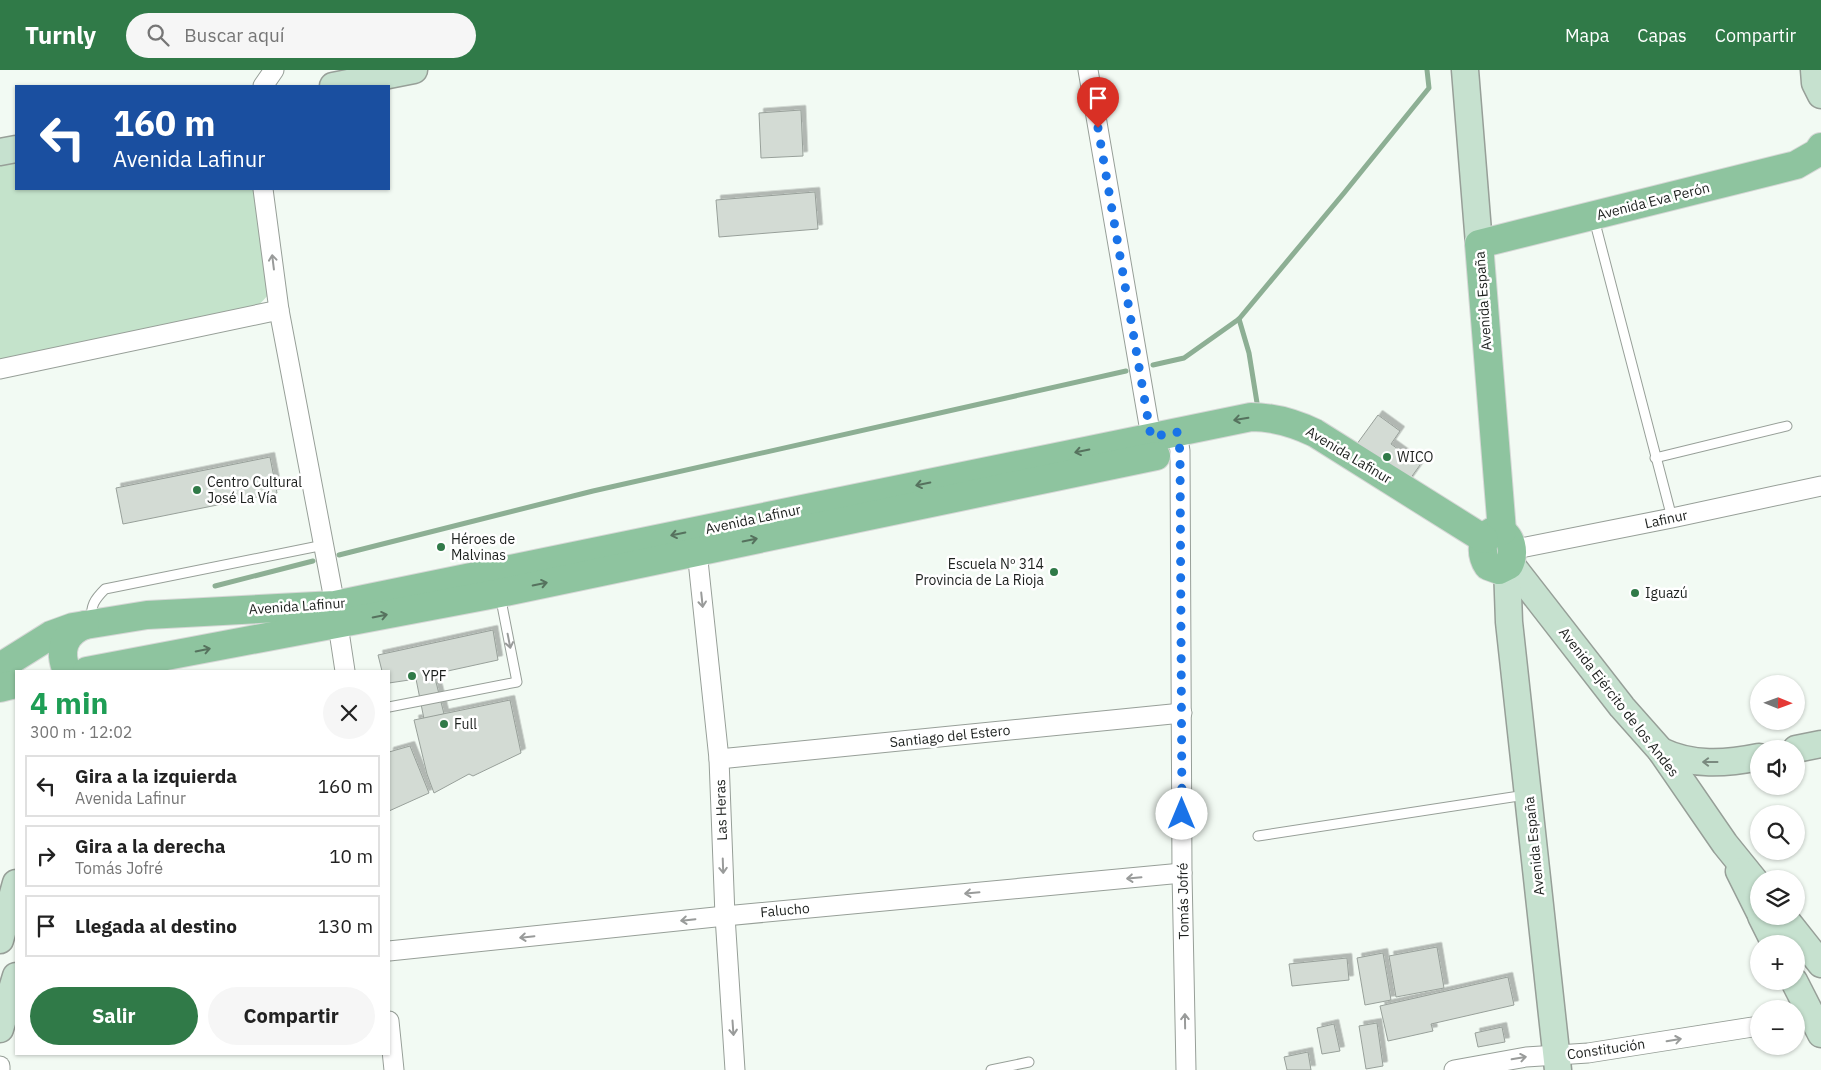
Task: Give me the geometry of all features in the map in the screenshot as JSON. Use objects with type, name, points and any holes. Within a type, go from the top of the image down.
[{"type":"main road","name":"Avenida Eva Perón","points":[[1479,244],[1796,165],[1817,153],[1821,147]]},
{"type":"main road","name":"Avenida España","points":[[1479,244],[1499,554]]},
{"type":"main road","name":"Avenida Lafinur","points":[[0,667],[59,631],[88,624],[147,615],[337,614],[500,593],[697,551],[1179,441],[1256,435],[1292,441],[1322,454],[1459,545],[1499,554]]},
{"type":"main road","name":"Avenida Lafinur","points":[[98,670],[119,668],[337,614],[1151,437],[1179,441]]},
{"type":"main road","points":[[147,615],[160,617],[169,622],[173,629],[176,636],[175,644],[173,651],[167,656]]},
{"type":"main road","points":[[67,670],[62,655],[65,642],[75,630],[88,624]]},
{"type":"main road","points":[[0,688],[15,684]]},
{"type":"street","points":[[264,85],[274,70]]},
{"type":"street","points":[[338,85],[414,70]]},
{"type":"street","points":[[1088,70],[1151,437]]},
{"type":"street","name":"Avenida España","points":[[1465,70],[1479,244]]},
{"type":"street","points":[[1814,70],[1815,83],[1821,95]]},
{"type":"street","points":[[0,152],[15,149]]},
{"type":"street","points":[[263,190],[279,310],[337,614],[345,670]]},
{"type":"street","points":[[0,369],[279,310]]},
{"type":"street","name":"Tomás Jofré","points":[[1179,441],[1182,874],[1186,1070]]},
{"type":"street","name":"Lafinur","points":[[1499,554],[1821,486]]},
{"type":"street","name":"Las Heras","points":[[697,551],[718,760],[725,916],[735,1070]]},
{"type":"street","name":"Avenida España","points":[[1499,554],[1510,622],[1557,1063]]},
{"type":"street","name":"Avenida Ejército de los Andes","points":[[1499,554],[1661,752],[1750,875]]},
{"type":"street","name":"Santiago del Estero","points":[[718,760],[1182,714]]},
{"type":"street","points":[[1805,747],[1821,744]]},
{"type":"street","points":[[1661,752],[1674,758],[1707,763],[1750,758]]},
{"type":"street","name":"Avenida Ejército de los Andes","points":[[1726,844],[1750,893]]},
{"type":"street","name":"Falucho","points":[[390,951],[725,916],[1182,874]]},
{"type":"street","points":[[0,940],[15,887]]},
{"type":"street","points":[[1790,925],[1821,964]]},
{"type":"street","points":[[0,1029],[15,979]]},
{"type":"street","points":[[1798,990],[1813,1022]]},
{"type":"street","name":"Constitución","points":[[1454,1070],[1526,1056],[1557,1063],[1588,1053],[1750,1027]]},
{"type":"street","points":[[390,1031],[394,1070]]},
{"type":"street","points":[[0,1036],[15,1032]]},
{"type":"lane","points":[[1593,216],[1672,518]]},
{"type":"lane","points":[[1655,458],[1787,426]]},
{"type":"lane","points":[[88,624],[95,598],[105,589],[324,545]]},
{"type":"lane","points":[[390,708],[517,682],[500,593]]},
{"type":"lane","points":[[1258,836],[1529,795]]},
{"type":"lane","points":[[991,1070],[1029,1062]]},
{"type":"green space","points":[[15,159],[15,190],[256,190],[270,293],[257,307],[0,359],[0,162]]},
{"type":"building","points":[[801,110],[803,156],[761,158],[759,113]]},
{"type":"building","points":[[815,192],[818,229],[719,237],[716,200]]},
{"type":"building","name":"WICO","points":[[1378,415],[1400,431],[1391,444],[1420,465],[1405,486],[1354,448]]},
{"type":"building","name":"Centro Cultural José La Vía","points":[[270,457],[277,493],[123,524],[116,488]]},
{"type":"building","name":"YPF","points":[[493,630],[498,660],[434,674],[444,714],[424,719],[416,679],[390,683],[390,670],[382,670],[378,655]]},
{"type":"building","points":[[510,700],[521,753],[473,776],[469,774],[434,793],[427,774],[414,720]]},
{"type":"building","points":[[410,746],[429,793],[390,811],[390,752]]},
{"type":"building","points":[[1437,947],[1444,988],[1396,997],[1389,956]]},
{"type":"building","points":[[1383,953],[1391,1000],[1365,1005],[1357,958]]},
{"type":"building","points":[[1347,958],[1349,980],[1292,986],[1289,964]]},
{"type":"building","points":[[1508,977],[1514,1005],[1431,1024],[1433,1031],[1388,1041],[1380,1006]]},
{"type":"building","points":[[1377,1023],[1383,1066],[1366,1069],[1359,1026]]},
{"type":"building","points":[[1334,1024],[1340,1051],[1322,1054],[1317,1028]]},
{"type":"building","points":[[1502,1027],[1505,1042],[1478,1047],[1475,1033]]},
{"type":"building","points":[[1308,1052],[1311,1070],[1287,1070],[1284,1057]]},
{"type":"waterway","points":[[1153,365],[1184,358],[1239,319],[1429,88],[1427,70]]},
{"type":"waterway","points":[[1239,319],[1249,353],[1258,409]]},
{"type":"waterway","points":[[339,555],[593,491],[1126,371]]},
{"type":"waterway","points":[[215,586],[313,561]]},
{"type":"place","name":"WICO","points":[[1387,457]]},
{"type":"place","name":"Centro Cultural José La Vía","points":[[197,490]]},
{"type":"place","name":"Héroes de Malvinas","points":[[441,547]]},
{"type":"place","name":"Escuela Nº 314 Provincia de La Rioja","points":[[1054,572]]},
{"type":"place","name":"Iguazú","points":[[1635,593]]},
{"type":"place","name":"YPF","points":[[412,676]]},
{"type":"place","name":"Full","points":[[444,724]]},
{"type":"route","points":[[1098,128],[1151,437],[1177,432],[1180,451],[1182,814]]}]
